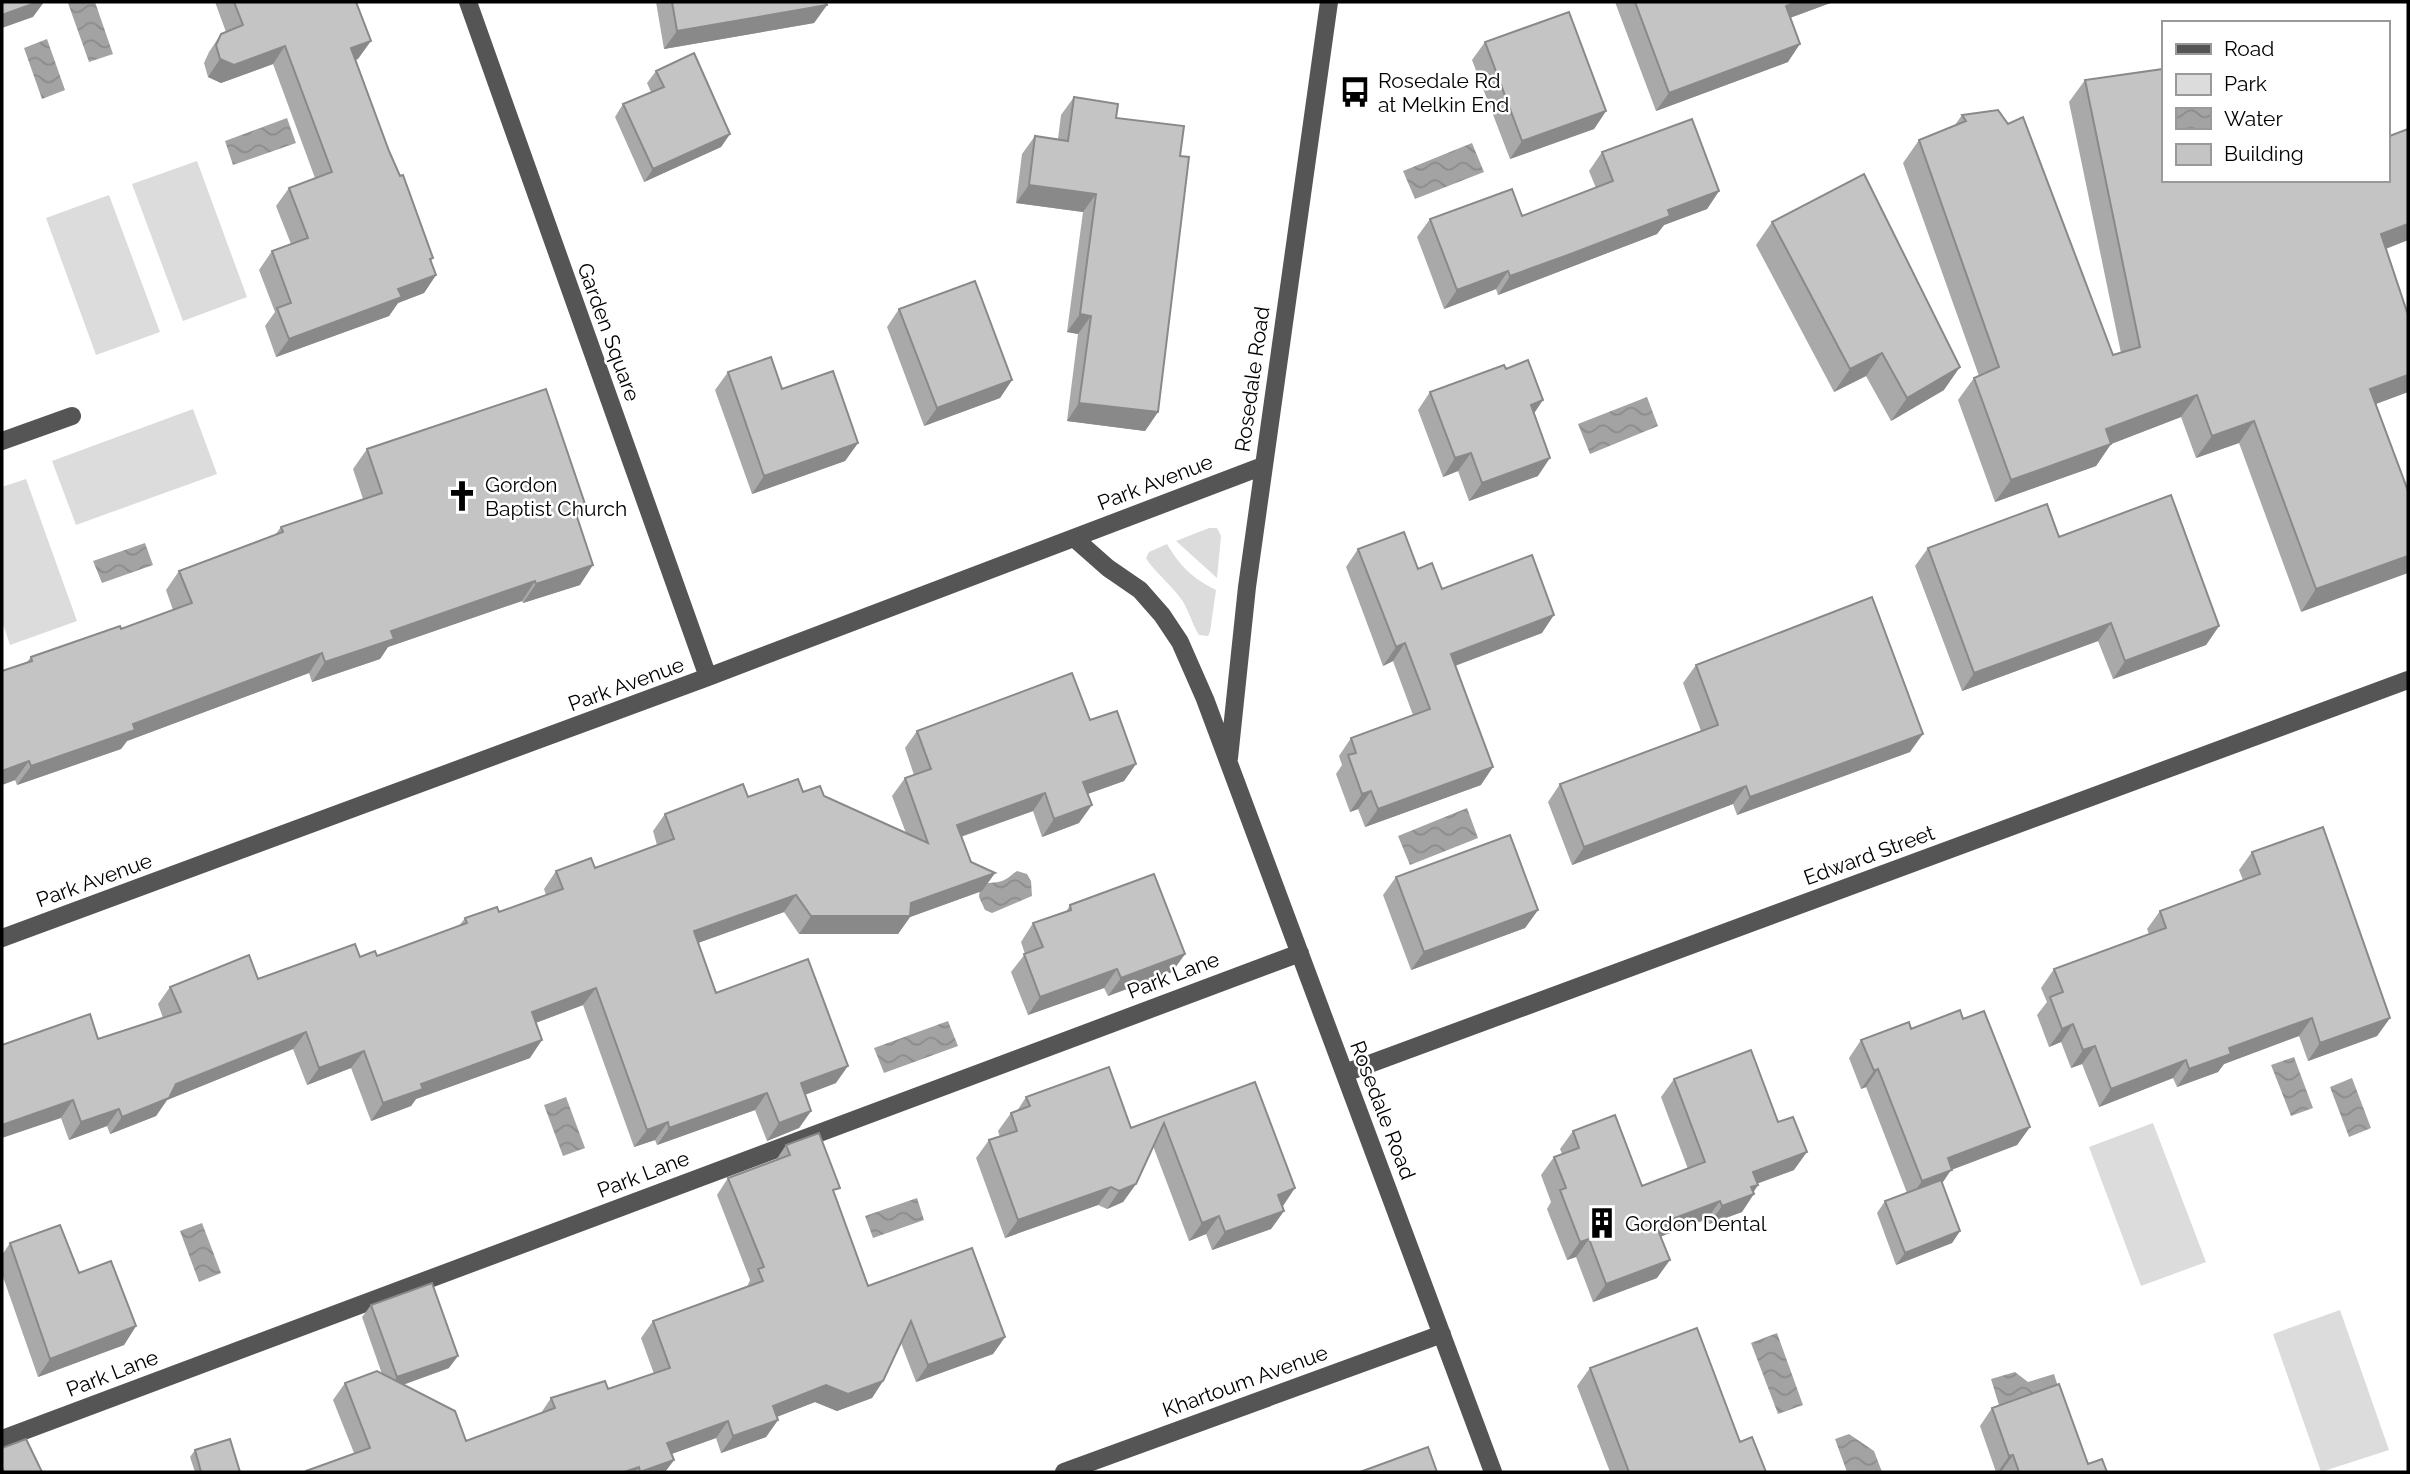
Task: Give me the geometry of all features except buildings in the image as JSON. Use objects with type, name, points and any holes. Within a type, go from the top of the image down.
[{"type":"street","name":"Garden Square","points":[[468,2],[708,677]]},
{"type":"street","name":"Rosedale Road","points":[[1228,765],[1263,466],[1329,2]]},
{"type":"street","points":[[2,441],[72,416]]},
{"type":"street","name":"Park Avenue","points":[[2,938],[708,677],[1263,466]]},
{"type":"street","name":"Rosedale Road","points":[[1074,538],[1108,568],[1140,590],[1162,615],[1180,642],[1205,699],[1493,1472]]},
{"type":"street","name":"Edward Street","points":[[1345,1073],[2408,680]]},
{"type":"street","name":"Park Lane","points":[[2,1439],[1300,953]]},
{"type":"street","name":"Khartoum Avenue","points":[[1064,1472],[1442,1334]]},
{"type":"green space","points":[[197,161],[247,297],[183,321],[132,184]]},
{"type":"green space","points":[[109,195],[160,332],[96,355],[46,218]]},
{"type":"green space","points":[[193,409],[217,474],[76,525],[52,461]]},
{"type":"green space","points":[[26,479],[77,621],[10,645],[2,621],[2,487]]},
{"type":"green space","points":[[1209,528],[1217,528],[1221,536],[1217,578],[1176,541]]},
{"type":"green space","points":[[1167,544],[1187,571],[1216,590],[1208,636],[1199,635],[1182,600],[1146,558],[1149,552]]},
{"type":"green space","points":[[2153,1123],[2206,1262],[2141,1286],[2089,1147]]},
{"type":"green space","points":[[2340,1310],[2389,1450],[2321,1472],[2273,1334]]},
{"type":"water","points":[[95,2],[113,54],[89,62],[68,3]]},
{"type":"water","points":[[47,39],[65,90],[42,99],[24,48]]},
{"type":"water","points":[[287,118],[296,143],[233,165],[225,141]]},
{"type":"water","points":[[1472,143],[1484,172],[1415,199],[1403,171]]},
{"type":"water","points":[[1647,397],[1658,426],[1590,454],[1578,424]]},
{"type":"water","points":[[145,543],[153,565],[102,583],[93,561]]},
{"type":"water","points":[[1467,808],[1478,838],[1410,865],[1398,836]]},
{"type":"water","points":[[1017,871],[1027,874],[1031,881],[1032,896],[992,913],[985,910],[979,897],[980,886],[1002,881]]},
{"type":"water","points":[[948,1021],[958,1046],[884,1073],[874,1048]]},
{"type":"water","points":[[2294,1057],[2313,1108],[2291,1116],[2271,1065]]},
{"type":"water","points":[[2352,1078],[2371,1128],[2349,1137],[2330,1087]]},
{"type":"water","points":[[566,1097],[585,1148],[563,1156],[544,1105]]},
{"type":"water","points":[[917,1198],[924,1220],[873,1238],[865,1216]]},
{"type":"water","points":[[202,1223],[221,1273],[199,1282],[180,1231]]},
{"type":"water","points":[[1777,1333],[1803,1405],[1778,1414],[1751,1343]]},
{"type":"water","points":[[2015,1372],[2028,1382],[2054,1374],[2061,1396],[2002,1415],[1991,1379]]},
{"type":"water","points":[[1849,1434],[1874,1451],[1882,1472],[1847,1472],[1835,1439]]},
{"type":"place","name":"Rosedale Rd at Melkin End","points":[[1355,92]]},
{"type":"place","name":"Gordon Baptist Church","points":[[462,496]]},
{"type":"place","name":"Gordon Dental","points":[[1602,1223]]}]
